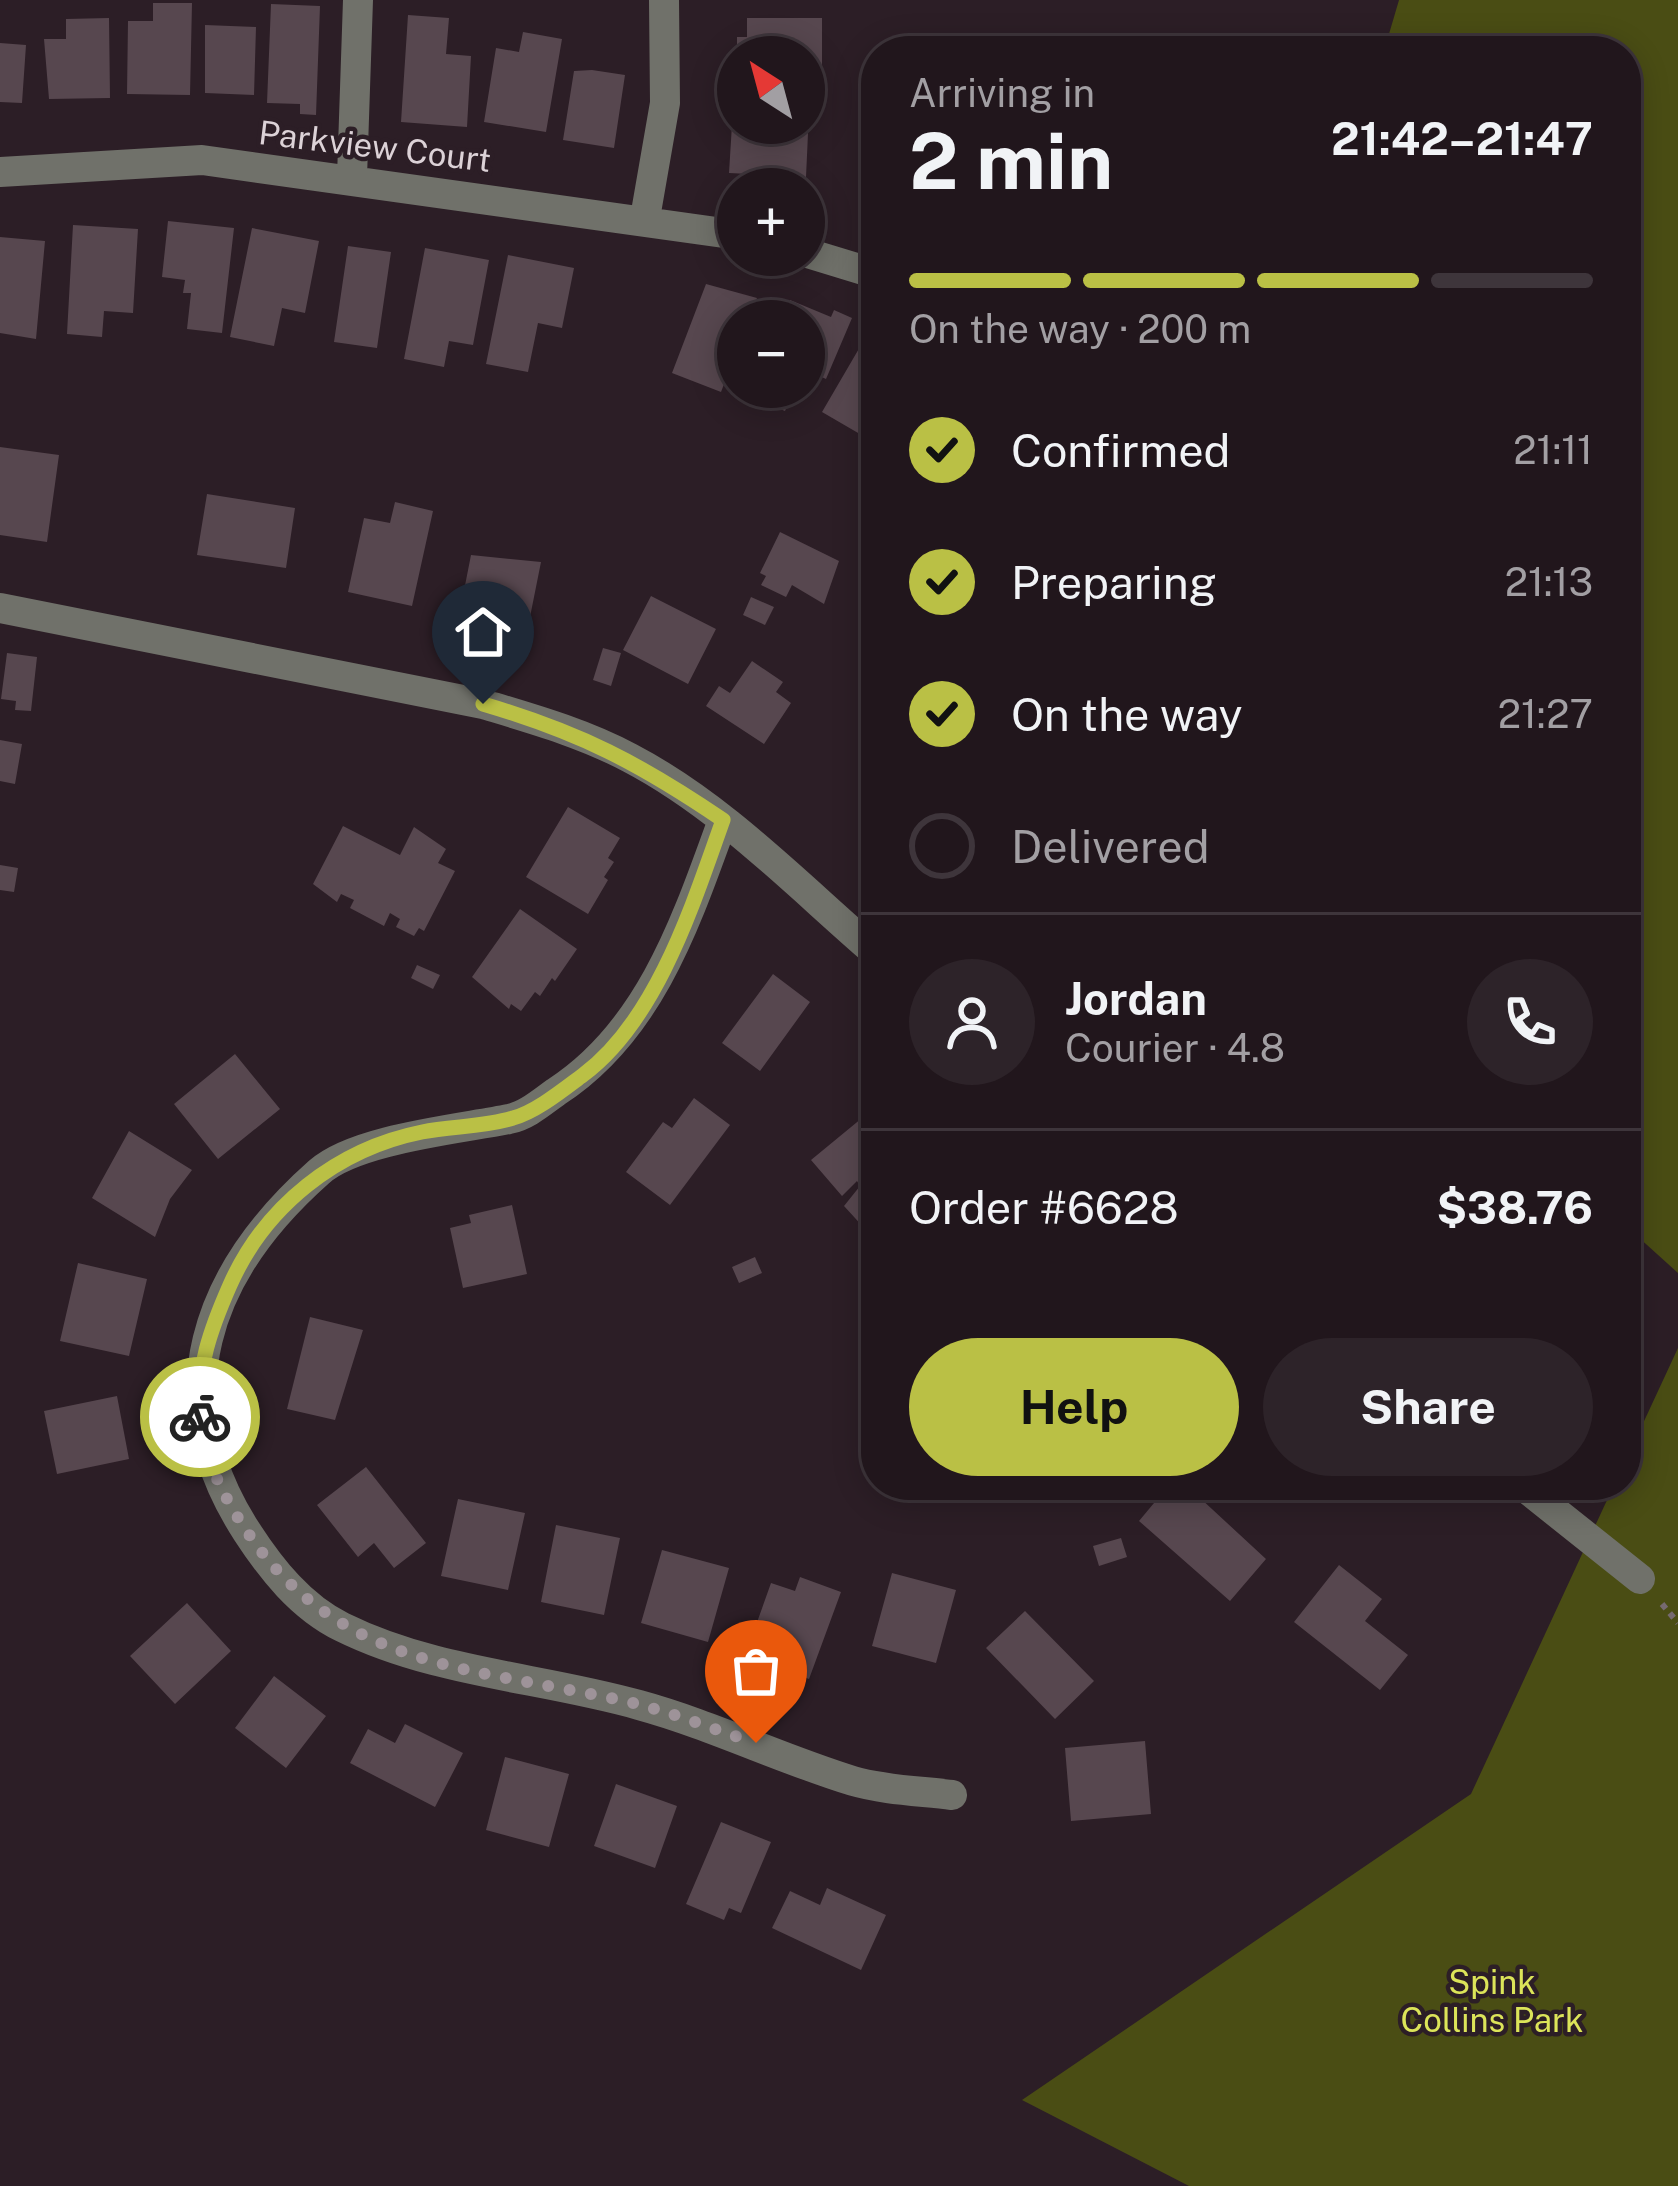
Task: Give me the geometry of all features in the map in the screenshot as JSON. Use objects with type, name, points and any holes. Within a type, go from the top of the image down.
[{"type":"street","points":[[352,177],[358,0]]},
{"type":"street","points":[[645,218],[664,103],[664,0]]},
{"type":"street","name":"Parkview Court","points":[[0,172],[202,160],[352,177],[717,231]]},
{"type":"street","points":[[825,258],[861,269]]},
{"type":"street","points":[[0,608],[483,704],[560,726],[632,759],[723,820],[861,940]]},
{"type":"street","points":[[723,820],[649,999],[588,1072],[516,1118],[418,1132],[322,1168],[247,1248],[212,1327],[198,1385],[203,1441],[226,1499],[258,1549],[289,1588],[336,1624],[383,1645],[452,1665],[638,1704],[856,1782],[952,1795]]},
{"type":"street","points":[[1541,1500],[1640,1579]]},
{"type":"green space","points":[[1399,0],[1678,0],[1678,1273],[1641,1240],[1641,36],[1388,36]]},
{"type":"green space","name":"Spink Collins Park","points":[[1678,1348],[1678,2186],[1189,2186],[1022,2100],[1471,1794],[1607,1500],[1641,1500],[1641,1428]]},
{"type":"building","points":[[153,3],[192,3],[190,95],[127,94],[128,21],[153,21]]},
{"type":"building","points":[[271,4],[320,6],[316,115],[300,114],[300,104],[267,103]]},
{"type":"building","points":[[408,15],[449,18],[446,54],[471,56],[467,127],[401,122]]},
{"type":"building","points":[[109,18],[110,98],[49,99],[44,39],[66,39],[66,19]]},
{"type":"building","points":[[747,18],[822,18],[822,36],[747,36]]},
{"type":"building","points":[[205,25],[256,27],[254,95],[205,93]]},
{"type":"building","points":[[523,32],[562,39],[546,132],[484,122],[496,48],[519,52]]},
{"type":"building","points":[[0,43],[26,45],[22,103],[0,102]]},
{"type":"building","points":[[574,71],[625,75],[614,148],[563,140]]},
{"type":"building","points":[[731,144],[808,144],[806,168],[729,168]]},
{"type":"building","points":[[168,221],[234,228],[222,333],[187,329],[191,293],[183,293],[185,280],[162,277]]},
{"type":"building","points":[[73,225],[138,229],[133,313],[104,311],[102,337],[67,334]]},
{"type":"building","points":[[252,228],[319,241],[305,313],[282,308],[274,346],[230,337]]},
{"type":"building","points":[[0,237],[45,241],[36,339],[0,333]]},
{"type":"building","points":[[348,246],[391,252],[377,348],[334,342]]},
{"type":"building","points":[[425,248],[489,260],[473,345],[449,341],[444,367],[404,359]]},
{"type":"building","points":[[508,255],[574,268],[562,328],[538,323],[528,372],[486,364]]},
{"type":"building","points":[[706,284],[757,298],[717,300],[717,390],[672,373]]},
{"type":"building","points":[[834,310],[852,318],[826,379],[825,315],[831,317]]},
{"type":"building","points":[[861,345],[861,435],[822,412]]},
{"type":"building","points":[[0,447],[59,455],[47,542],[0,535]]},
{"type":"building","points":[[207,494],[295,508],[286,568],[197,555]]},
{"type":"building","points":[[395,502],[433,511],[412,606],[348,592],[364,518],[390,523]]},
{"type":"building","points":[[780,532],[839,561],[824,604],[792,585],[786,597],[761,585],[766,576],[760,573]]},
{"type":"building","points":[[471,555],[541,562],[527,632],[499,621],[500,613],[478,609],[475,625],[458,621]]},
{"type":"building","points":[[651,596],[716,629],[688,684],[623,650]]},
{"type":"building","points":[[751,597],[774,607],[765,625],[743,615]]},
{"type":"building","points":[[603,648],[621,653],[611,686],[593,680]]},
{"type":"building","points":[[7,653],[37,657],[31,711],[15,710],[16,701],[1,699]]},
{"type":"building","points":[[752,661],[783,682],[776,692],[791,703],[764,744],[706,706],[719,686],[730,693]]},
{"type":"building","points":[[0,740],[22,744],[15,784],[0,781]]},
{"type":"building","points":[[568,807],[620,838],[608,858],[614,862],[604,877],[608,880],[588,914],[526,877]]},
{"type":"building","points":[[343,826],[400,855],[414,827],[446,849],[438,863],[455,871],[424,931],[419,928],[414,936],[396,927],[400,919],[390,913],[384,926],[350,908],[354,900],[341,894],[337,902],[313,884]]},
{"type":"building","points":[[0,865],[18,868],[14,892],[0,890]]},
{"type":"building","points":[[520,909],[577,949],[555,981],[552,978],[540,996],[535,992],[521,1011],[511,1004],[509,1009],[472,977]]},
{"type":"building","points":[[417,965],[440,975],[433,989],[411,978]]},
{"type":"building","points":[[773,974],[810,1002],[760,1071],[722,1043]]},
{"type":"building","points":[[235,1054],[280,1109],[218,1159],[174,1104]]},
{"type":"building","points":[[694,1098],[730,1125],[670,1205],[626,1172],[663,1122],[672,1128]]},
{"type":"building","points":[[861,1119],[861,1225],[844,1206],[860,1186],[857,1181],[842,1196],[811,1160]]},
{"type":"building","points":[[129,1131],[192,1170],[170,1199],[155,1237],[92,1198]]},
{"type":"building","points":[[512,1205],[527,1274],[463,1288],[450,1228],[471,1223],[469,1215]]},
{"type":"building","points":[[755,1257],[762,1273],[739,1283],[732,1267]]},
{"type":"building","points":[[78,1263],[147,1279],[129,1356],[60,1341]]},
{"type":"building","points":[[310,1317],[363,1330],[335,1420],[287,1409]]},
{"type":"building","points":[[117,1396],[129,1459],[57,1474],[44,1411]]},
{"type":"building","points":[[366,1467],[426,1543],[394,1568],[374,1543],[358,1557],[317,1505]]},
{"type":"building","points":[[458,1499],[525,1513],[508,1590],[441,1576]]},
{"type":"building","points":[[1156,1500],[1202,1500],[1266,1559],[1230,1601],[1139,1521]]},
{"type":"building","points":[[556,1525],[620,1538],[604,1615],[541,1602]]},
{"type":"building","points":[[1121,1538],[1127,1557],[1099,1566],[1093,1546]]},
{"type":"building","points":[[662,1550],[729,1568],[708,1642],[641,1623]]},
{"type":"building","points":[[1339,1565],[1382,1599],[1365,1621],[1408,1655],[1380,1690],[1294,1622]]},
{"type":"building","points":[[892,1573],[956,1590],[936,1663],[872,1646]]},
{"type":"building","points":[[800,1577],[841,1592],[809,1679],[745,1656],[771,1583],[795,1591]]},
{"type":"building","points":[[187,1603],[231,1651],[175,1704],[130,1656]]},
{"type":"building","points":[[1025,1611],[1094,1681],[1055,1719],[986,1648]]},
{"type":"building","points":[[274,1676],[326,1716],[286,1768],[235,1728]]},
{"type":"building","points":[[405,1724],[463,1753],[435,1807],[350,1763],[368,1729],[395,1743]]},
{"type":"building","points":[[1145,1741],[1151,1814],[1071,1821],[1065,1748]]},
{"type":"building","points":[[505,1757],[569,1774],[549,1847],[486,1830]]},
{"type":"building","points":[[616,1784],[677,1806],[655,1868],[594,1846]]},
{"type":"building","points":[[721,1822],[771,1842],[741,1913],[729,1908],[724,1920],[686,1904]]},
{"type":"building","points":[[827,1888],[886,1915],[861,1970],[772,1928],[790,1891],[820,1905]]},
{"type":"way so far","points":[[200,1417],[203,1441],[226,1499],[258,1549],[289,1588],[336,1624],[383,1645],[452,1665],[638,1704],[756,1743]]},
{"type":"route","points":[[200,1417],[198,1385],[212,1327],[247,1248],[322,1168],[418,1132],[516,1118],[588,1072],[649,999],[699,888],[723,820],[632,759],[560,726],[483,704]]}]
